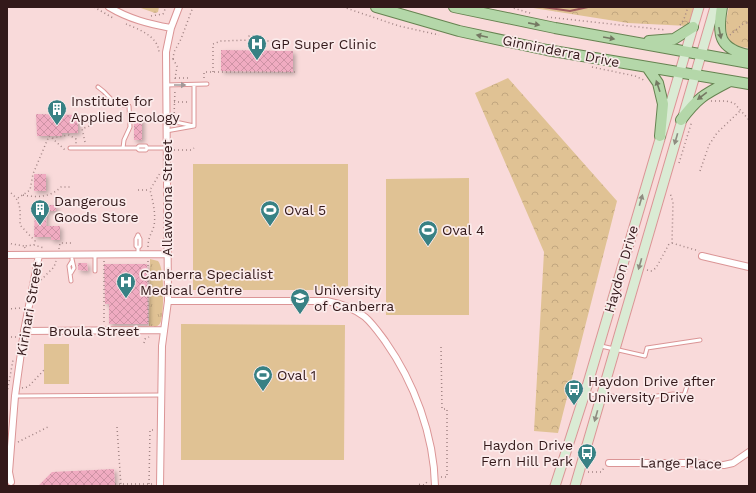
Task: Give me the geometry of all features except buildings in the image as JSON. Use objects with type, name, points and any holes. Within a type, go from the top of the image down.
[{"type":"main road","name":"Ginninderra Drive","points":[[376,7],[459,31],[547,50],[749,84]]},
{"type":"main road","name":"Ginninderra Drive","points":[[454,7],[555,28],[749,63]]},
{"type":"main road","name":"Haydon Drive","points":[[555,486],[585,393],[679,72],[700,7]]},
{"type":"main road","name":"Haydon Drive","points":[[575,486],[582,473],[615,349],[715,7]]},
{"type":"main road","points":[[722,7],[719,25],[722,42],[735,53],[749,56]]},
{"type":"main road","points":[[631,42],[670,40],[693,27]]},
{"type":"main road","points":[[646,67],[658,83],[663,104],[660,136]]},
{"type":"main road","points":[[681,120],[694,102],[705,93],[730,81]]},
{"type":"main road","points":[[570,486],[582,473]]},
{"type":"street","points":[[109,7],[134,19],[171,28]]},
{"type":"street","name":"Allawoona Street","points":[[160,485],[162,346],[168,302],[166,59],[171,28],[179,7]]},
{"type":"street","points":[[7,255],[39,255],[72,258],[138,251],[167,254]]},
{"type":"street","name":"Kirinari Street","points":[[11,482],[8,472],[15,396],[24,331],[39,255]]},
{"type":"street","points":[[702,256],[749,267]]},
{"type":"street","points":[[168,302],[327,301],[342,304],[358,312],[372,323],[397,359],[417,398],[429,440],[435,486]]},
{"type":"street","name":"Broula Street","points":[[24,331],[164,330]]},
{"type":"street","name":"Lange Place","points":[[609,463],[688,463],[724,465],[733,463],[749,452]]},
{"type":"lane","points":[[166,85],[207,84]]},
{"type":"lane","points":[[194,85],[194,126]]},
{"type":"lane","points":[[98,87],[104,91],[110,101],[129,106],[130,127],[124,140],[123,148]]},
{"type":"lane","points":[[166,120],[194,126]]},
{"type":"lane","points":[[166,131],[194,126]]},
{"type":"lane","points":[[70,148],[138,148],[139,146],[146,146],[147,148],[167,149]]},
{"type":"lane","points":[[95,255],[95,271]]},
{"type":"lane","points":[[72,258],[74,264],[72,281]]},
{"type":"lane","points":[[599,345],[645,356],[647,348],[700,340]]},
{"type":"lane","points":[[585,393],[609,395],[625,400],[673,394],[684,395],[688,386]]},
{"type":"lane","points":[[15,396],[161,395]]},
{"type":"path","points":[[94,7],[114,18]]},
{"type":"path","points":[[163,14],[166,7]]},
{"type":"path","points":[[166,76],[175,76],[177,72],[177,66],[173,59],[174,52],[181,39],[193,7]]},
{"type":"path","points":[[343,7],[399,26]]},
{"type":"path","points":[[510,7],[535,14]]},
{"type":"path","points":[[676,28],[684,19],[688,7]]},
{"type":"path","points":[[542,16],[672,31]]},
{"type":"path","points":[[121,22],[143,31],[152,38],[158,47],[159,54]]},
{"type":"path","points":[[734,31],[749,22]]},
{"type":"path","points":[[213,72],[213,44],[221,40],[250,40],[250,36],[262,36],[262,41],[275,41],[275,46]]},
{"type":"path","points":[[166,59],[173,59]]},
{"type":"path","points":[[175,78],[204,79],[204,72],[295,72]]},
{"type":"path","points":[[707,96],[710,101],[726,101],[734,103],[749,120]]},
{"type":"path","points":[[166,102],[194,104]]},
{"type":"path","points":[[700,171],[709,145],[717,132],[741,110]]},
{"type":"path","points":[[678,164],[694,115]]},
{"type":"path","points":[[86,148],[82,129],[89,126],[89,118]]},
{"type":"path","points":[[18,198],[30,190],[33,174],[49,136],[52,138],[69,134],[76,139],[76,148]]},
{"type":"path","points":[[52,138],[66,151]]},
{"type":"path","points":[[167,149],[190,150],[194,148]]},
{"type":"path","points":[[148,244],[149,234],[154,226],[153,205],[150,190],[162,170]]},
{"type":"path","points":[[646,270],[651,271],[656,268],[669,244],[672,243],[673,202],[670,193],[672,186]]},
{"type":"path","points":[[23,195],[47,196],[53,194],[61,187],[70,187]]},
{"type":"path","points":[[138,190],[150,190]]},
{"type":"path","points":[[7,193],[11,192],[18,198],[20,204],[20,226],[35,241],[34,245],[48,249]]},
{"type":"path","points":[[7,243],[24,246]]},
{"type":"path","points":[[60,243],[71,243]]},
{"type":"path","points":[[672,243],[701,252],[702,256]]},
{"type":"path","points":[[40,281],[54,267],[56,261]]},
{"type":"path","points":[[104,261],[104,323],[109,323]]},
{"type":"path","points":[[148,261],[148,327]]},
{"type":"path","points":[[7,309],[21,308],[20,315]]},
{"type":"path","points":[[7,337],[17,337],[15,344]]},
{"type":"path","points":[[417,486],[417,484],[424,485],[429,478],[447,477],[447,409],[442,409],[441,347]]},
{"type":"path","points":[[7,393],[13,358]]},
{"type":"path","points":[[22,388],[28,387],[44,370]]},
{"type":"path","points":[[149,484],[150,430],[155,430],[155,424]]},
{"type":"path","points":[[18,442],[48,427]]},
{"type":"path","points":[[117,427],[121,485]]},
{"type":"path","points":[[582,473],[601,472],[609,463]]},
{"type":"path","points":[[115,484],[160,485]]},
{"type":"green space","points":[[138,7],[159,7],[158,12],[155,13]]},
{"type":"green space","points":[[527,7],[694,7],[688,26],[628,23]]},
{"type":"green space","points":[[729,7],[749,7],[749,48],[736,45],[727,34],[726,28]]},
{"type":"green space","points":[[508,78],[617,201],[558,433],[534,431],[544,252],[475,93]]},
{"type":"green space","name":"Oval 5","points":[[193,164],[348,164],[348,290],[193,290]]},
{"type":"green space","name":"Oval 4","points":[[469,178],[469,315],[386,315],[386,179]]},
{"type":"green space","points":[[150,259],[158,261],[162,272],[163,281],[162,316],[160,324],[154,328],[154,326],[149,326]]},
{"type":"green space","name":"Oval 1","points":[[181,324],[345,325],[344,460],[181,460]]},
{"type":"green space","points":[[44,344],[69,344],[69,384],[44,384]]},
{"type":"waterway","points":[[543,7],[570,11],[588,7]]},
{"type":"place","name":"GP Super Clinic","points":[[257,61]]},
{"type":"place","name":"Institute for Applied Ecology","points":[[57,126]]},
{"type":"place","name":"Dangerous Goods Store","points":[[40,226]]},
{"type":"place","name":"Oval 5","points":[[270,227]]},
{"type":"place","name":"Oval 4","points":[[428,247]]},
{"type":"place","name":"Canberra Specialist Medical Centre","points":[[126,299]]},
{"type":"place","name":"University of Canberra","points":[[300,315]]},
{"type":"place","name":"Oval 1","points":[[263,392]]},
{"type":"place","name":"Haydon Drive after University Drive","points":[[574,406]]},
{"type":"place","name":"Haydon Drive Fern Hill Park","points":[[587,470]]}]
